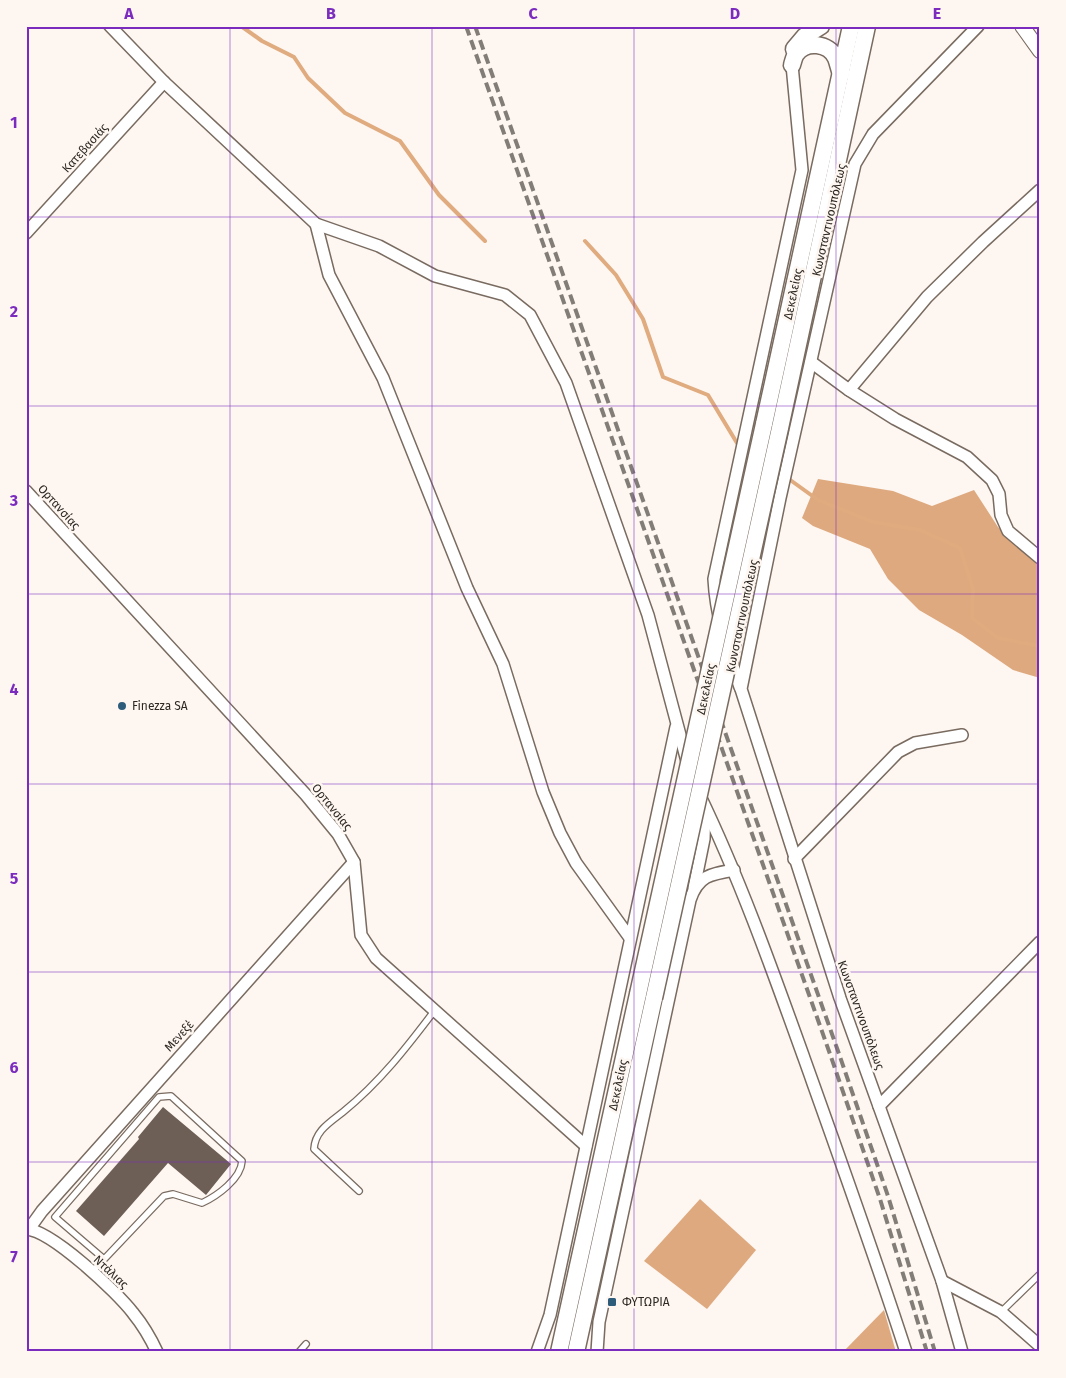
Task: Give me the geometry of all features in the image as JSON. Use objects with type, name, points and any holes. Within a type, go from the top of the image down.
[{"type":"main road","points":[[792,65],[791,55],[797,43],[821,26]]},
{"type":"main road","name":"Δεκελείας","points":[[559,1352],[851,26]]},
{"type":"main road","name":"Δεκελείας","points":[[576,1352],[654,998],[764,424],[867,26]]},
{"type":"main road","points":[[792,65],[796,54],[804,47],[814,44],[830,50],[836,57],[841,74]]},
{"type":"street","points":[[110,26],[164,82],[316,224],[379,246],[435,276],[505,295],[530,315],[570,392],[648,615],[693,782],[734,870],[760,936],[877,1263],[906,1352]]},
{"type":"street","name":"Κωνσταντινουπόλεως","points":[[962,1352],[942,1281],[840,998],[741,689],[780,498],[851,181],[862,150],[873,134],[978,26]]},
{"type":"street","points":[[1022,26],[1040,51]]},
{"type":"street","points":[[741,689],[721,632],[716,606],[714,579],[737,470],[764,424],[802,170],[792,65]]},
{"type":"street","name":"Κατεβασιάς","points":[[26,233],[164,82]]},
{"type":"street","points":[[849,390],[927,298],[983,242],[1040,190]]},
{"type":"street","points":[[316,224],[329,275],[383,378],[467,588],[503,664],[543,792],[560,833],[576,863],[630,938]]},
{"type":"street","points":[[811,362],[849,390],[902,424],[967,457],[992,480],[999,494],[1001,515],[1008,531],[1040,558]]},
{"type":"street","name":"Ορτανσίας","points":[[26,491],[306,795],[338,834],[354,862],[361,935],[376,958],[586,1146]]},
{"type":"street","points":[[721,632],[754,622]]},
{"type":"street","points":[[537,1352],[550,1315],[676,724]]},
{"type":"street","points":[[794,859],[898,752],[915,743],[962,735]]},
{"type":"street","points":[[597,1352],[599,1322],[704,839],[705,806]]},
{"type":"street","name":"Μενεξέ","points":[[28,1229],[354,862]]},
{"type":"street","points":[[694,888],[704,878],[734,870]]},
{"type":"street","points":[[879,1106],[1040,942]]},
{"type":"street","name":"Ντάλιας","points":[[28,1229],[44,1233],[92,1272],[133,1313],[157,1352]]},
{"type":"street","points":[[942,1281],[1001,1312],[1040,1346]]},
{"type":"lane","points":[[359,1191],[314,1149],[315,1138],[322,1128],[370,1090],[393,1066],[435,1010]]},
{"type":"lane","points":[[92,1272],[164,1196],[173,1194],[202,1203],[222,1190],[240,1171],[242,1161],[171,1096],[158,1096],[55,1217],[104,1259]]},
{"type":"lane","points":[[1001,1312],[1040,1274]]},
{"type":"lane","points":[[299,1352],[306,1344]]},
{"type":"shaded area","points":[[818,479],[893,491],[932,506],[974,490],[998,527],[1040,567],[1040,678],[1013,670],[962,635],[919,610],[888,579],[870,549],[813,526],[802,518]]},
{"type":"shaded area","points":[[700,1199],[756,1250],[707,1309],[644,1261]]},
{"type":"shaded area","points":[[884,1310],[896,1352],[843,1352]]},
{"type":"building","points":[[163,1107],[231,1164],[206,1195],[168,1163],[104,1236],[76,1211],[139,1139],[138,1137]]},
{"type":"waterway","points":[[241,26],[262,41],[294,57],[308,78],[345,113],[400,141],[439,195],[485,241]]},
{"type":"waterway","points":[[585,241],[616,275],[643,319],[663,377],[708,395],[737,443],[753,454]]},
{"type":"waterway","points":[[775,469],[818,500],[873,522],[920,530],[960,548],[973,589],[972,618],[998,638],[1040,646]]},
{"type":"railway","points":[[466,26],[830,1054],[880,1199],[927,1352]]},
{"type":"railway","points":[[475,26],[838,1051],[888,1196],[935,1352]]},
{"type":"place","name":"Finezza SA","points":[[122,706]]},
{"type":"place","name":"ΦΥΤΩΡΙΑ","points":[[612,1302]]}]
